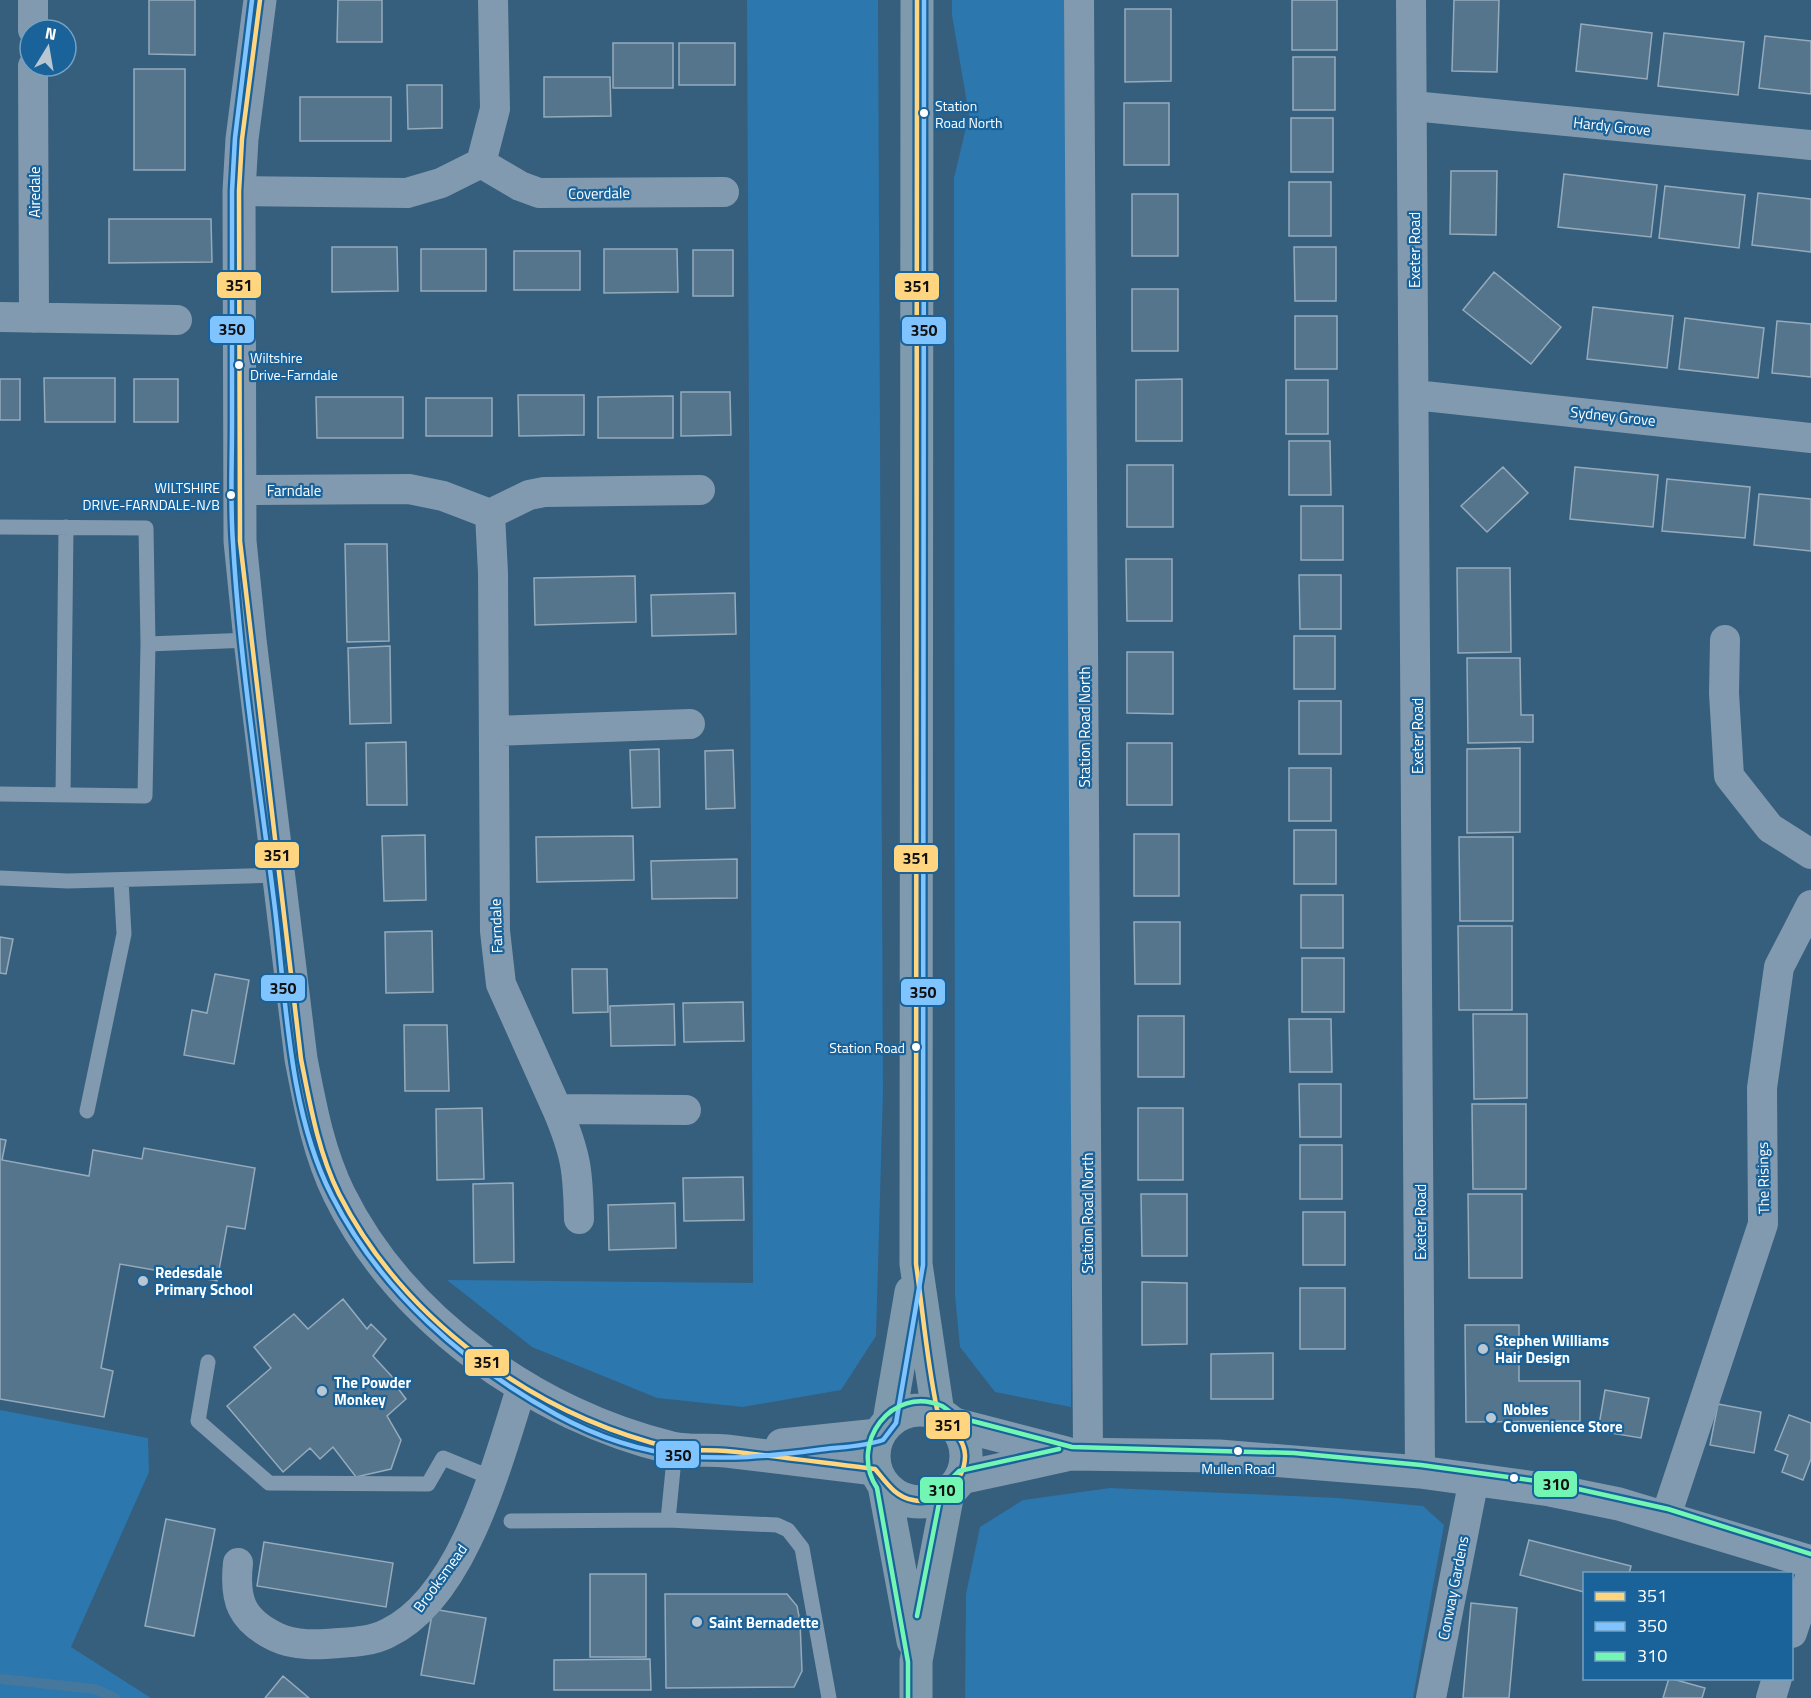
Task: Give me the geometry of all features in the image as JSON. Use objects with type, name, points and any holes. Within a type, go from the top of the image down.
[{"type":"main road","points":[[916,1698],[916,1661],[874,1452],[884,1428],[916,1264],[917,0]]},
{"type":"main road","points":[[916,1264],[946,1419],[964,1441],[967,1460],[954,1486],[916,1661]]},
{"type":"main road","points":[[884,1428],[904,1412],[921,1409],[946,1419]]},
{"type":"main road","points":[[879,1477],[897,1496],[914,1502],[932,1501],[954,1486]]},
{"type":"street","points":[[33,0],[33,18]]},
{"type":"street","points":[[260,0],[242,140],[240,191],[240,541],[278,875],[302,1059],[311,1112],[323,1154],[339,1194],[381,1260],[404,1287],[462,1344],[522,1386],[598,1425],[675,1449],[723,1451],[879,1477]]},
{"type":"street","points":[[240,191],[407,193],[441,183],[481,163],[495,109],[493,0]]},
{"type":"street","name":"Station Road North","points":[[1079,0],[1079,1454]]},
{"type":"street","name":"Exeter Road","points":[[1411,0],[1420,1472]]},
{"type":"street","name":"Airedale","points":[[33,78],[34,318]]},
{"type":"street","name":"Hardy Grove","points":[[1413,106],[1811,145]]},
{"type":"street","name":"Coverdale","points":[[481,163],[520,186],[539,193],[724,192]]},
{"type":"street","points":[[0,317],[177,320]]},
{"type":"street","name":"Sydney Grove","points":[[1415,395],[1811,438]]},
{"type":"street","name":"Farndale","points":[[239,490],[409,489],[443,496],[490,514],[497,967],[512,1010],[572,1144],[578,1170],[579,1219]]},
{"type":"street","points":[[490,514],[530,495],[544,492],[700,490]]},
{"type":"street","points":[[1725,640],[1724,693],[1729,776],[1770,828],[1811,854]]},
{"type":"street","points":[[494,731],[690,724]]},
{"type":"street","name":"The Risings","points":[[1666,1516],[1763,1224],[1762,1088],[1779,967],[1811,905]]},
{"type":"street","points":[[557,1109],[686,1110]]},
{"type":"street","name":"Brooksmead","points":[[238,1563],[239,1602],[246,1615],[260,1629],[279,1638],[303,1644],[360,1642],[387,1634],[411,1618],[432,1595],[460,1555],[479,1516],[522,1386]]},
{"type":"street","points":[[946,1419],[1079,1454],[1293,1460],[1420,1472],[1550,1490],[1666,1516],[1811,1562]]},
{"type":"street","points":[[723,1451],[884,1428]]},
{"type":"street","points":[[954,1486],[1079,1454]]},
{"type":"street","name":"Conway Gardens","points":[[1431,1698],[1474,1479]]},
{"type":"street","points":[[1793,1627],[1811,1574]]},
{"type":"street","points":[[1771,1698],[1776,1680]]},
{"type":"lane","points":[[0,527],[146,528],[148,644],[145,796],[0,794]]},
{"type":"lane","points":[[63,795],[66,527]]},
{"type":"lane","points":[[148,644],[250,640]]},
{"type":"lane","points":[[0,878],[121,880],[278,875]]},
{"type":"lane","points":[[87,1111],[124,934],[121,880]]},
{"type":"lane","points":[[208,1362],[198,1421],[269,1483],[428,1484],[444,1458],[492,1478]]},
{"type":"lane","points":[[668,1520],[675,1449]]},
{"type":"lane","points":[[511,1521],[764,1522],[788,1530],[802,1548],[829,1698]]},
{"type":"shaded area","points":[[747,0],[878,0],[883,1091],[876,1336],[841,1390],[743,1407],[657,1398],[532,1347],[447,1280],[753,1283]]},
{"type":"shaded area","points":[[952,0],[1066,0],[1072,993],[1071,1407],[995,1392],[960,1347],[955,1295],[954,178],[969,115],[952,15]]},
{"type":"shaded area","points":[[0,1410],[148,1438],[149,1472],[71,1647],[151,1698],[0,1698]]},
{"type":"shaded area","points":[[1110,1488],[1338,1498],[1423,1506],[1444,1525],[1413,1698],[965,1698],[966,1594],[980,1527],[1023,1500]]},
{"type":"building","points":[[149,0],[195,0],[195,55],[149,54]]},
{"type":"building","points":[[338,0],[382,0],[382,42],[337,42]]},
{"type":"building","points":[[1292,0],[1337,0],[1337,50],[1292,50]]},
{"type":"building","points":[[1454,0],[1499,0],[1497,72],[1452,71]]},
{"type":"building","points":[[1125,9],[1171,9],[1171,81],[1125,82]]},
{"type":"building","points":[[1581,24],[1652,33],[1647,79],[1576,71]]},
{"type":"building","points":[[1664,33],[1744,42],[1738,95],[1658,86]]},
{"type":"building","points":[[1765,36],[1811,41],[1811,94],[1759,88]]},
{"type":"building","points":[[613,43],[673,43],[673,88],[613,88]]},
{"type":"building","points":[[679,43],[735,43],[735,85],[679,85]]},
{"type":"building","points":[[1293,57],[1335,57],[1335,110],[1293,110]]},
{"type":"building","points":[[134,69],[185,69],[185,170],[134,170]]},
{"type":"building","points":[[544,77],[610,77],[611,116],[544,117]]},
{"type":"building","points":[[407,85],[442,85],[442,128],[408,129]]},
{"type":"building","points":[[300,97],[391,97],[391,141],[300,141]]},
{"type":"building","points":[[1124,103],[1169,103],[1169,165],[1124,165]]},
{"type":"building","points":[[1291,118],[1333,118],[1333,172],[1291,172]]},
{"type":"building","points":[[1451,171],[1497,171],[1496,235],[1450,234]]},
{"type":"building","points":[[1564,174],[1657,185],[1651,237],[1558,227]]},
{"type":"building","points":[[1289,182],[1331,182],[1331,236],[1289,236]]},
{"type":"building","points":[[1665,186],[1745,195],[1739,248],[1659,238]]},
{"type":"building","points":[[1758,193],[1811,199],[1811,252],[1752,245]]},
{"type":"building","points":[[1132,194],[1178,194],[1178,256],[1132,256]]},
{"type":"building","points":[[109,219],[211,219],[212,262],[109,263]]},
{"type":"building","points":[[332,247],[397,247],[398,291],[332,292]]},
{"type":"building","points":[[1294,247],[1336,247],[1336,301],[1295,301]]},
{"type":"building","points":[[421,249],[486,249],[486,291],[421,291]]},
{"type":"building","points":[[604,249],[677,249],[678,292],[604,293]]},
{"type":"building","points":[[693,250],[733,250],[733,296],[693,296]]},
{"type":"building","points":[[514,251],[580,251],[580,290],[514,290]]},
{"type":"building","points":[[1494,272],[1561,327],[1531,364],[1463,310]]},
{"type":"building","points":[[1132,289],[1178,289],[1178,351],[1132,351]]},
{"type":"building","points":[[1593,307],[1673,316],[1667,368],[1587,359]]},
{"type":"building","points":[[1295,316],[1337,316],[1337,369],[1295,369]]},
{"type":"building","points":[[1685,318],[1764,328],[1758,378],[1679,369]]},
{"type":"building","points":[[1777,321],[1811,324],[1811,377],[1772,373]]},
{"type":"building","points":[[44,378],[115,378],[115,422],[45,422]]},
{"type":"building","points":[[0,379],[20,379],[20,420],[0,420]]},
{"type":"building","points":[[134,379],[178,379],[178,422],[134,422]]},
{"type":"building","points":[[1182,379],[1182,441],[1136,441],[1136,380]]},
{"type":"building","points":[[1286,380],[1328,380],[1328,434],[1286,434]]},
{"type":"building","points":[[681,392],[730,392],[731,435],[681,436]]},
{"type":"building","points":[[518,395],[584,395],[584,435],[519,436]]},
{"type":"building","points":[[673,396],[673,438],[598,438],[598,397]]},
{"type":"building","points":[[316,397],[403,397],[403,438],[317,438]]},
{"type":"building","points":[[426,398],[492,398],[492,436],[426,436]]},
{"type":"building","points":[[1289,441],[1330,441],[1331,495],[1289,495]]},
{"type":"building","points":[[1127,465],[1173,465],[1173,527],[1127,527]]},
{"type":"building","points":[[1503,467],[1528,493],[1487,532],[1461,506]]},
{"type":"building","points":[[1575,467],[1658,475],[1653,527],[1570,519]]},
{"type":"building","points":[[1667,479],[1750,487],[1745,538],[1662,531]]},
{"type":"building","points":[[1759,494],[1811,499],[1811,551],[1754,545]]},
{"type":"building","points":[[1301,506],[1343,506],[1343,560],[1301,560]]},
{"type":"building","points":[[345,544],[387,544],[389,641],[347,642]]},
{"type":"building","points":[[1126,559],[1172,559],[1172,621],[1127,621]]},
{"type":"building","points":[[1457,568],[1510,568],[1511,652],[1458,653]]},
{"type":"building","points":[[1299,575],[1341,575],[1341,629],[1300,629]]},
{"type":"building","points":[[635,576],[636,622],[535,625],[534,578]]},
{"type":"building","points":[[735,593],[736,634],[652,636],[651,595]]},
{"type":"building","points":[[1294,636],[1335,636],[1335,689],[1294,689]]},
{"type":"building","points":[[390,646],[391,723],[350,724],[348,648]]},
{"type":"building","points":[[1127,652],[1173,652],[1173,714],[1127,713]]},
{"type":"building","points":[[1467,658],[1520,658],[1521,715],[1533,715],[1533,742],[1468,743]]},
{"type":"building","points":[[1299,701],[1341,701],[1341,754],[1299,754]]},
{"type":"building","points":[[406,742],[407,805],[367,805],[366,743]]},
{"type":"building","points":[[1127,743],[1172,743],[1172,805],[1127,805]]},
{"type":"building","points":[[1520,748],[1520,832],[1467,833],[1467,749]]},
{"type":"building","points":[[659,749],[660,807],[632,808],[630,750]]},
{"type":"building","points":[[733,750],[735,808],[706,809],[705,751]]},
{"type":"building","points":[[1289,768],[1331,768],[1331,821],[1289,821]]},
{"type":"building","points":[[1294,830],[1336,830],[1336,884],[1294,884]]},
{"type":"building","points":[[1134,834],[1179,834],[1179,896],[1134,896]]},
{"type":"building","points":[[425,835],[426,900],[384,901],[382,836]]},
{"type":"building","points":[[633,836],[634,880],[537,882],[536,837]]},
{"type":"building","points":[[1459,837],[1513,837],[1513,921],[1460,921]]},
{"type":"building","points":[[737,859],[737,898],[652,899],[651,861]]},
{"type":"building","points":[[1301,895],[1343,895],[1343,948],[1301,948]]},
{"type":"building","points":[[1134,922],[1180,922],[1180,984],[1135,984]]},
{"type":"building","points":[[1458,926],[1512,926],[1512,1010],[1459,1010]]},
{"type":"building","points":[[432,931],[433,992],[386,993],[385,932]]},
{"type":"building","points":[[0,937],[13,939],[6,974],[0,973]]},
{"type":"building","points":[[1302,958],[1344,958],[1344,1012],[1302,1012]]},
{"type":"building","points":[[572,969],[607,969],[608,1012],[573,1013]]},
{"type":"building","points":[[215,974],[249,980],[234,1064],[184,1055],[192,1010],[207,1013]]},
{"type":"building","points":[[743,1002],[744,1041],[684,1042],[683,1003]]},
{"type":"building","points":[[674,1004],[675,1045],[611,1046],[610,1006]]},
{"type":"building","points":[[1473,1014],[1527,1014],[1527,1098],[1474,1099]]},
{"type":"building","points":[[1138,1016],[1184,1016],[1184,1077],[1138,1077]]},
{"type":"building","points":[[1289,1019],[1331,1019],[1332,1072],[1290,1072]]},
{"type":"building","points":[[404,1025],[447,1025],[449,1091],[405,1091]]},
{"type":"building","points":[[1299,1084],[1341,1084],[1341,1137],[1300,1137]]},
{"type":"building","points":[[1472,1104],[1526,1104],[1526,1189],[1473,1189]]},
{"type":"building","points":[[482,1108],[484,1179],[437,1180],[436,1109]]},
{"type":"building","points":[[1138,1108],[1183,1108],[1183,1180],[1138,1180]]},
{"type":"building","points":[[0,1139],[6,1140],[2,1160],[89,1176],[93,1150],[142,1159],[144,1148],[255,1168],[245,1229],[227,1226],[217,1281],[120,1264],[101,1368],[113,1371],[104,1417],[0,1399]]},
{"type":"building","points":[[1300,1145],[1342,1145],[1342,1199],[1300,1199]]},
{"type":"building","points":[[743,1177],[744,1220],[684,1221],[683,1178]]},
{"type":"building","points":[[513,1183],[514,1262],[474,1263],[473,1184]]},
{"type":"building","points":[[1141,1194],[1187,1194],[1187,1256],[1142,1256]]},
{"type":"building","points":[[1468,1194],[1522,1194],[1522,1278],[1469,1278]]},
{"type":"building","points":[[675,1203],[676,1248],[609,1250],[608,1205]]},
{"type":"building","points":[[1303,1212],[1345,1212],[1345,1265],[1303,1265]]},
{"type":"building","points":[[1142,1282],[1187,1283],[1187,1344],[1142,1345]]},
{"type":"building","points":[[1300,1288],[1345,1288],[1345,1349],[1300,1349]]},
{"type":"building","name":"The Powder Monkey","points":[[343,1299],[367,1329],[371,1324],[386,1339],[373,1356],[396,1381],[394,1383],[406,1399],[387,1416],[401,1440],[391,1469],[356,1477],[333,1447],[320,1459],[310,1448],[283,1472],[227,1406],[271,1368],[254,1347],[294,1314],[308,1329]]},
{"type":"building","points":[[1465,1325],[1519,1325],[1519,1381],[1580,1381],[1580,1421],[1466,1422]]},
{"type":"building","points":[[1273,1353],[1273,1399],[1211,1399],[1211,1354]]},
{"type":"building","points":[[1605,1390],[1649,1398],[1641,1438],[1598,1431]]},
{"type":"building","points":[[1718,1404],[1761,1412],[1754,1453],[1710,1445]]},
{"type":"building","points":[[1789,1415],[1811,1423],[1811,1459],[1803,1480],[1782,1472],[1788,1455],[1775,1450]]},
{"type":"building","points":[[166,1519],[215,1529],[194,1636],[145,1626]]},
{"type":"building","points":[[1529,1540],[1631,1566],[1630,1572],[1583,1572],[1583,1592],[1520,1575]]},
{"type":"building","points":[[264,1542],[393,1563],[386,1607],[257,1586]]},
{"type":"building","points":[[590,1574],[646,1574],[646,1657],[590,1657]]},
{"type":"building","points":[[665,1594],[787,1594],[797,1606],[800,1621],[802,1671],[794,1687],[666,1688]]},
{"type":"building","points":[[1471,1603],[1517,1608],[1509,1698],[1463,1698]]},
{"type":"building","points":[[433,1609],[486,1618],[474,1684],[421,1675]]},
{"type":"building","points":[[650,1659],[651,1690],[554,1690],[554,1660]]},
{"type":"building","points":[[283,1676],[309,1698],[265,1698]]},
{"type":"building","points":[[1668,1680],[1705,1688],[1702,1698],[1663,1698]]},
{"type":"waterway","points":[[0,1679],[95,1689],[115,1698]]},
{"type":"transit line","name":"350","points":[[252,0],[235,138],[232,191],[232,528],[245,681],[292,1056],[306,1129],[332,1196],[352,1231],[400,1294],[458,1349],[523,1395],[590,1431],[653,1451],[715,1458],[781,1454],[883,1440],[896,1423],[923,1265],[924,0]]},
{"type":"transit line","name":"351","points":[[260,0],[242,139],[239,191],[240,541],[301,1059],[325,1162],[339,1194],[366,1240],[399,1283],[437,1321],[478,1356],[523,1387],[571,1412],[621,1433],[672,1448],[726,1451],[875,1469],[901,1496],[923,1501],[949,1490],[961,1474],[965,1455],[961,1441],[939,1415],[937,1409],[916,1264],[917,0]]},
{"type":"transit line","name":"310","points":[[908,1698],[908,1662],[877,1488],[869,1471],[868,1454],[872,1437],[880,1422],[892,1411],[907,1403],[924,1401],[942,1406],[957,1417],[1072,1447],[1294,1453],[1421,1465],[1551,1483],[1668,1509],[1811,1554]]},
{"type":"transit line","name":"310","points":[[917,1616],[942,1488],[959,1471],[1059,1449]]},
{"type":"place","name":"Station Road North","points":[[924,113]]},
{"type":"place","name":"Wiltshire Drive-Farndale","points":[[239,365]]},
{"type":"place","name":"WILTSHIRE DRIVE-FARNDALE-N/B","points":[[231,495]]},
{"type":"place","name":"Station Road","points":[[916,1047]]},
{"type":"place","name":"Redesdale Primary School","points":[[143,1281]]},
{"type":"place","name":"Stephen Williams Hair Design","points":[[1483,1349]]},
{"type":"place","name":"The Powder Monkey","points":[[322,1391]]},
{"type":"place","name":"Nobles Convenience Store","points":[[1491,1418]]},
{"type":"place","name":"Mullen Road","points":[[1238,1451]]},
{"type":"place","name":"Saint Bernadette","points":[[697,1622]]}]
